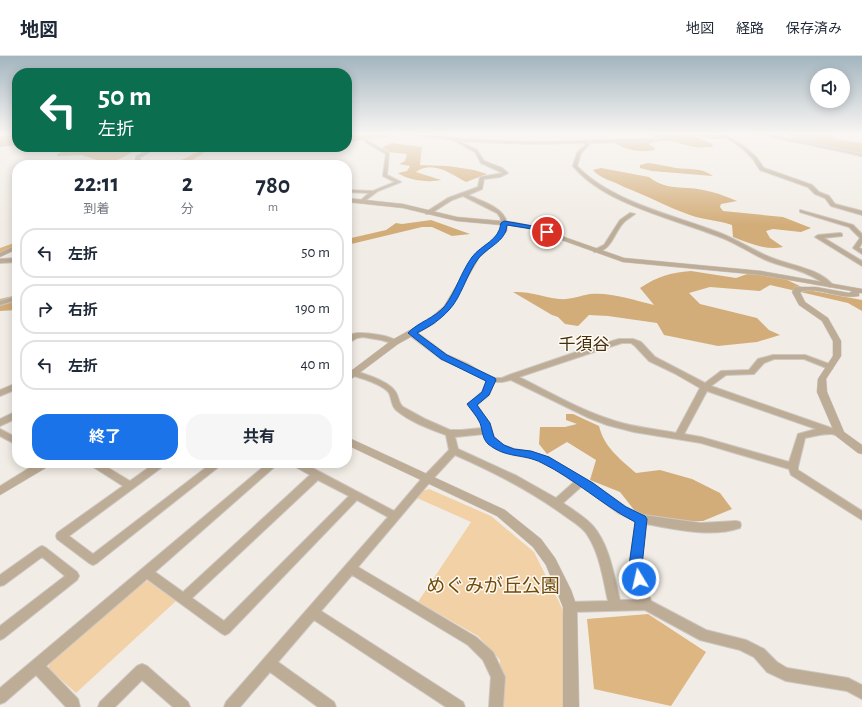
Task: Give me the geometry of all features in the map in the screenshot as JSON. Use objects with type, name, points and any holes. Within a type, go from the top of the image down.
[{"type":"street","points":[[362,202],[373,192],[399,182],[385,176],[387,163]]},
{"type":"street","points":[[428,213],[450,199],[480,188],[482,178],[491,175],[502,176],[506,173],[500,168],[486,163]]},
{"type":"street","points":[[576,163],[575,166],[580,172],[608,191],[646,208],[692,223],[768,258],[811,272],[830,285]]},
{"type":"street","points":[[759,163],[762,169],[768,172],[810,186],[817,193],[827,197],[833,205],[862,213]]},
{"type":"street","points":[[352,191],[373,192]]},
{"type":"street","points":[[352,372],[395,342],[431,322],[447,308],[476,257],[504,231],[503,217],[499,212],[464,195]]},
{"type":"street","points":[[352,201],[403,206],[457,220],[504,223],[533,228],[631,262],[740,270],[860,291]]},
{"type":"street","points":[[802,211],[851,226],[862,238],[856,248],[862,252]]},
{"type":"street","points":[[596,251],[606,246],[622,222],[632,214]]},
{"type":"street","points":[[840,235],[818,237],[862,264]]},
{"type":"street","points":[[0,255],[12,249]]},
{"type":"street","points":[[0,261],[12,260]]},
{"type":"street","points":[[840,434],[822,392],[822,378],[837,356],[837,341],[825,320],[802,304],[796,292],[798,289],[807,288],[849,295],[856,294],[860,291]]},
{"type":"street","points":[[0,303],[12,299]]},
{"type":"street","points":[[412,333],[444,357],[491,380],[502,380],[585,352],[627,340],[638,344],[652,360],[677,371],[706,387],[840,434],[862,450]]},
{"type":"street","points":[[352,338],[360,335],[388,338],[395,342]]},
{"type":"street","points":[[679,435],[706,387],[724,373],[751,372],[761,361],[766,358],[800,356],[829,367]]},
{"type":"street","points":[[352,375],[390,390],[395,396],[397,406],[410,416],[450,433],[486,431]]},
{"type":"street","points":[[512,377],[592,416],[610,423],[634,429],[679,435],[701,440],[793,467]]},
{"type":"street","points":[[491,380],[486,393],[472,404],[485,423],[486,431],[490,439],[500,447],[513,452],[545,459],[581,481],[622,510],[641,519],[701,528],[721,528],[736,525]]},
{"type":"street","points":[[0,393],[12,388]]},
{"type":"street","points":[[0,423],[12,417]]},
{"type":"street","points":[[840,434],[819,431],[801,436],[793,467],[794,472],[862,516]]},
{"type":"street","points":[[0,432],[12,439]]},
{"type":"street","points":[[450,433],[454,451]]},
{"type":"street","points":[[352,443],[501,513],[537,544],[551,562],[570,607],[572,634],[571,707]]},
{"type":"street","points":[[231,707],[427,479],[454,451]]},
{"type":"street","points":[[454,451],[496,468],[523,482],[557,504],[592,533],[599,546],[615,606]]},
{"type":"street","points":[[0,491],[37,468]]},
{"type":"street","points":[[105,468],[130,486]]},
{"type":"street","points":[[155,468],[61,536],[93,560],[212,468]]},
{"type":"street","points":[[0,697],[268,468]]},
{"type":"street","points":[[304,468],[395,516]]},
{"type":"street","points":[[184,598],[317,475]]},
{"type":"street","points":[[557,504],[581,481]]},
{"type":"street","points":[[146,572],[225,629],[356,495]]},
{"type":"street","points":[[641,519],[635,566],[646,605]]},
{"type":"street","points":[[0,581],[42,550],[73,576],[0,634]]},
{"type":"street","points":[[350,568],[472,641],[488,656],[498,677],[496,707]]},
{"type":"street","points":[[570,607],[646,605],[704,636],[742,644],[759,653],[772,667],[786,674],[848,685],[862,692]]},
{"type":"street","points":[[312,612],[458,707]]},
{"type":"street","points":[[269,663],[329,707]]},
{"type":"street","points":[[36,666],[72,706]]},
{"type":"street","points":[[105,707],[142,672],[183,707]]},
{"type":"green space","name":"めぐみが丘公園","points":[[429,489],[491,516],[534,552],[562,608],[566,635],[564,707],[501,707],[500,660],[478,636],[418,602],[471,522],[417,498],[423,491]]},
{"type":"green space","points":[[148,581],[176,601],[76,693],[48,668],[51,660],[140,583]]},
{"type":"shaded area","points":[[420,163],[420,165],[448,166],[474,170],[487,174],[466,182],[448,172],[429,167],[416,172],[441,180],[424,181],[412,179],[398,173],[407,171],[410,166],[399,164]]},
{"type":"shaded area","points":[[652,163],[676,168],[700,170],[713,176],[652,171],[640,168],[640,165]]},
{"type":"shaded area","points":[[601,168],[649,177],[658,183],[667,186],[707,191],[737,201],[721,204],[720,207],[723,211],[783,217],[811,228],[801,232],[773,229],[766,231],[770,238],[783,247],[770,248],[758,246],[733,237],[732,225],[695,217],[681,212],[603,178],[593,170]]},
{"type":"shaded area","points":[[431,220],[470,234],[452,236],[432,227],[422,227],[352,244],[352,238],[386,230],[396,223],[402,224]]},
{"type":"shaded area","points":[[691,271],[736,278],[750,273],[779,276],[808,290],[862,300],[862,311],[848,303],[770,285],[760,291],[710,287],[689,293],[700,304],[757,318],[769,330],[780,335],[757,342],[718,346],[664,335],[657,323],[608,316],[589,315],[578,326],[565,324],[558,317],[513,292],[525,292],[563,299],[590,294],[606,294],[654,305],[640,288],[664,276]]},
{"type":"shaded area","points":[[12,296],[12,310],[0,311],[0,299]]},
{"type":"shaded area","points":[[566,414],[573,414],[599,426],[601,433],[613,452],[636,473],[660,470],[692,479],[720,493],[732,509],[703,521],[656,522],[635,511],[620,492],[590,480],[596,460],[567,442],[547,454],[539,444],[540,427],[565,427],[577,424],[566,420]]},
{"type":"shaded area","points":[[648,614],[706,652],[671,706],[594,689],[587,619]]},
{"type":"waterway","points":[[0,251],[12,247]]},
{"type":"district","name":"千須谷","points":[[584,344]]},
{"type":"route","points":[[547,232],[504,223],[504,231],[476,257],[471,264],[447,308],[431,322],[412,333],[444,357],[491,380],[486,393],[472,404],[485,423],[486,431],[490,439],[500,447],[513,452],[545,459],[589,486],[622,510],[641,519],[635,566],[639,579]]}]
